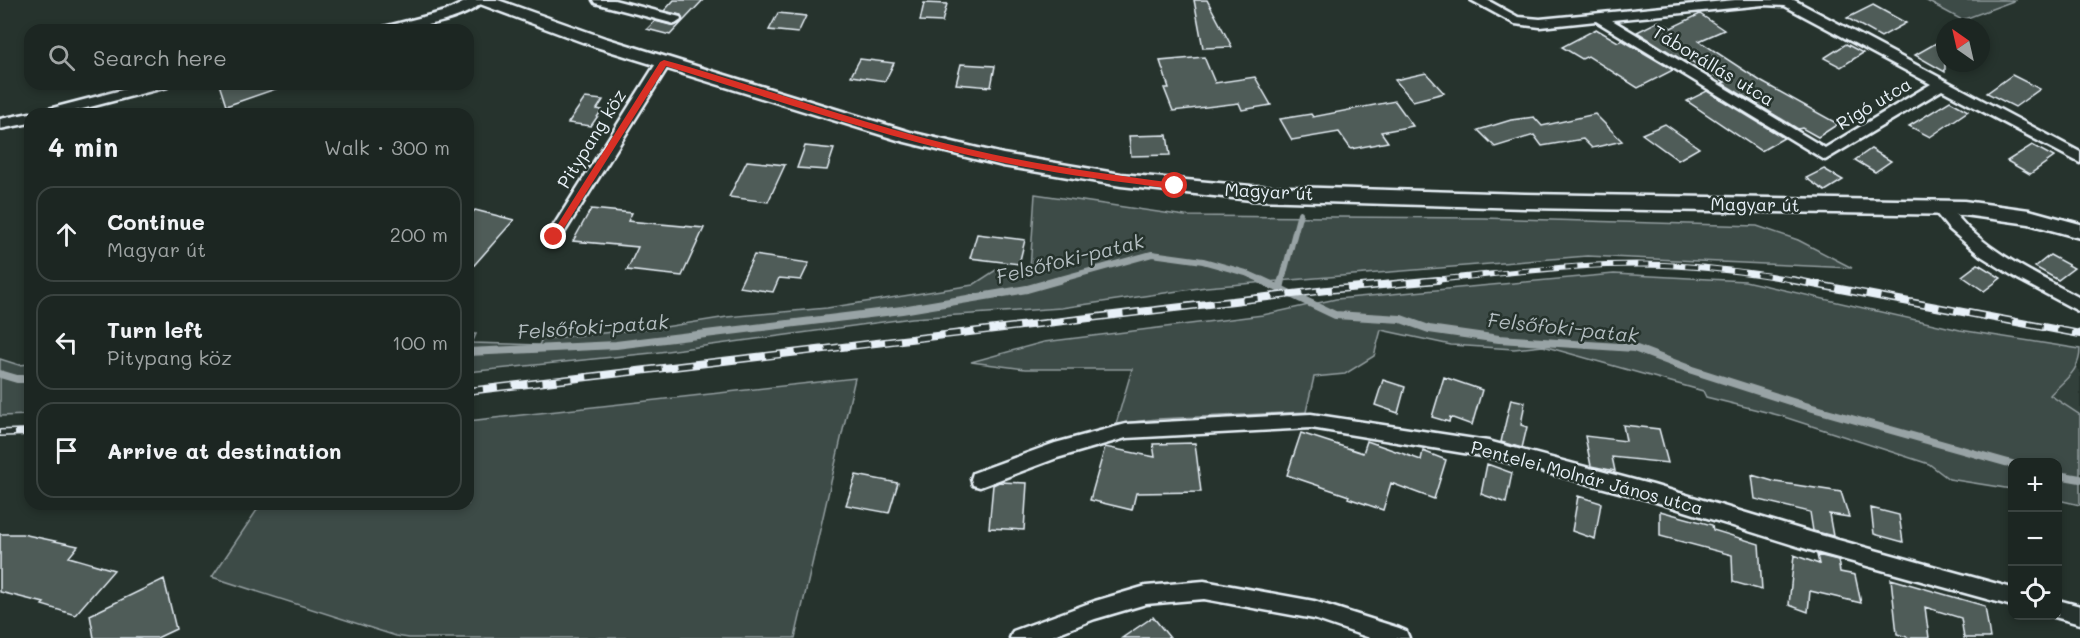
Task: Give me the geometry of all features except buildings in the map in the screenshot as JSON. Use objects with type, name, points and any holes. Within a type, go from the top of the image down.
[{"type":"street","points":[[412,24],[452,14],[481,0]]},
{"type":"street","name":"Magyar út","points":[[481,0],[599,42],[907,137],[1003,160],[1121,180],[1251,193],[1940,208],[2001,212],[2080,231]]},
{"type":"street","points":[[599,0],[675,20]]},
{"type":"street","points":[[1477,0],[1495,11],[1525,23],[1600,18],[1763,1],[1788,2],[2080,158]]},
{"type":"street","name":"Táborállás utca","points":[[1600,18],[1825,155]]},
{"type":"street","name":"Pitypang köz","points":[[554,237],[664,62]]},
{"type":"street","name":"Rigó utca","points":[[1825,155],[1941,84]]},
{"type":"street","points":[[69,108],[139,90]]},
{"type":"street","points":[[0,124],[24,119]]},
{"type":"street","points":[[1940,208],[1956,227],[1983,249],[2080,306]]},
{"type":"street","name":"Pentelei Molnár János utca","points":[[980,479],[1056,452],[1126,431],[1311,421],[1488,449],[1653,493],[1813,542],[2008,596]]},
{"type":"street","points":[[1020,638],[1095,610],[1146,596],[1204,590],[1314,610],[1400,638]]},
{"type":"street","points":[[2062,610],[2080,615]]},
{"type":"shaded area","points":[[1925,0],[2016,0],[1967,18],[1958,18]]},
{"type":"shaded area","points":[[1035,194],[1185,216],[1484,218],[1757,226],[1798,240],[1852,268],[1587,256],[1206,287],[1061,308],[912,318],[652,353],[474,371],[474,343],[539,345],[542,339],[665,327],[727,317],[827,308],[973,285],[996,270],[1030,270]]},
{"type":"shaded area","points":[[1614,274],[1745,281],[1960,330],[2080,349],[2074,370],[2050,395],[2080,415],[2080,505],[2062,501],[2062,458],[2008,458],[2008,488],[1949,479],[1929,464],[1778,415],[1706,397],[1703,391],[1543,346],[1514,349],[1451,345],[1381,330],[1374,356],[1345,374],[1314,377],[1306,412],[1157,419],[1116,424],[1132,369],[1025,369],[971,362],[1044,342],[1263,315],[1336,299]]},
{"type":"shaded area","points":[[0,359],[24,365],[24,415],[0,416]]},
{"type":"shaded area","points":[[2076,368],[2080,371],[2080,415],[2050,395]]},
{"type":"shaded area","points":[[855,378],[795,638],[409,638],[396,636],[212,577],[257,510],[474,510],[474,420]]},
{"type":"waterway","points":[[1282,281],[1300,213]]},
{"type":"waterway","name":"Felsőfoki-patak","points":[[1054,281],[1152,254],[1203,261],[1246,273],[1264,281]]},
{"type":"waterway","name":"Felsőfoki-patak","points":[[474,352],[616,345],[902,310],[1027,289],[1059,280]]},
{"type":"waterway","name":"Felsőfoki-patak","points":[[1261,280],[1280,289]]},
{"type":"waterway","points":[[1280,289],[1282,280]]},
{"type":"waterway","name":"Felsőfoki-patak","points":[[1280,289],[1335,315],[1401,319],[1429,329],[1499,339],[1634,348],[1692,370],[1802,405],[2008,463]]},
{"type":"waterway","name":"Felsőfoki-patak","points":[[0,374],[24,379]]},
{"type":"waterway","name":"Felsőfoki-patak","points":[[2062,476],[2080,479]]},
{"type":"railway","points":[[1422,281],[1603,265],[1664,265],[1715,269],[1800,281]]},
{"type":"railway","points":[[474,390],[1327,290],[1438,280]]},
{"type":"railway","points":[[1792,280],[2080,334]]},
{"type":"railway","points":[[0,433],[24,432]]},
{"type":"route","points":[[554,237],[664,62],[874,128],[968,152],[1048,169],[1175,186]]}]
